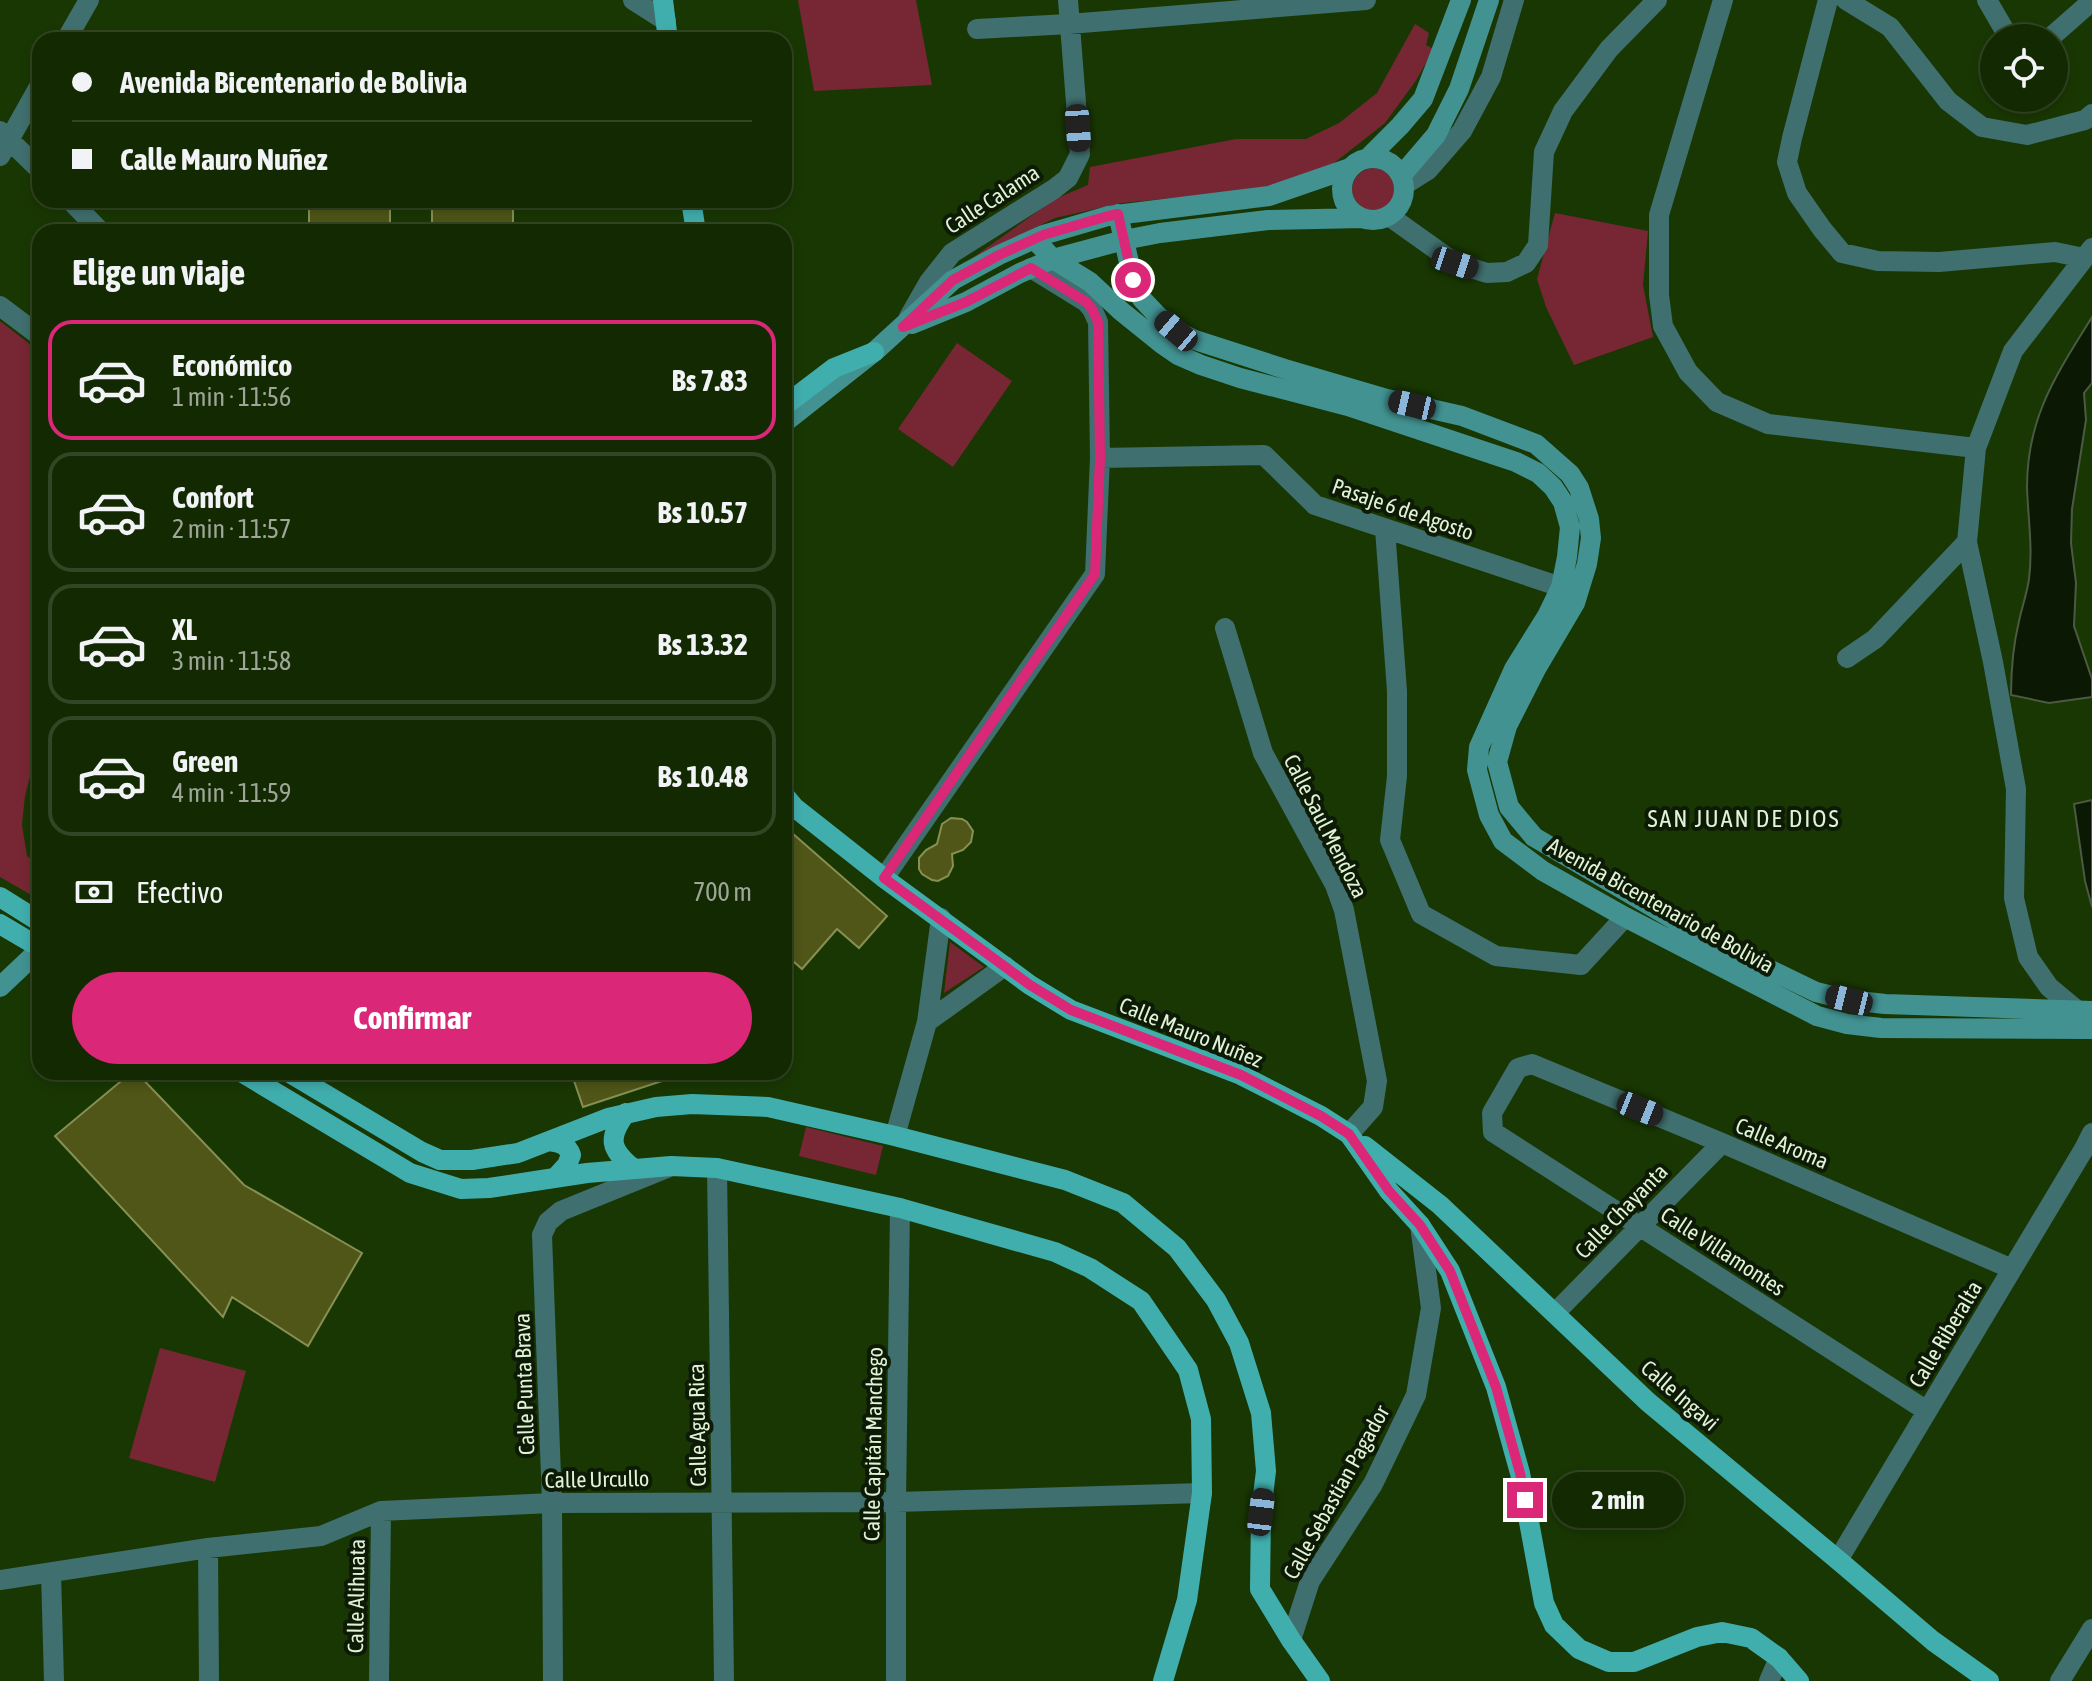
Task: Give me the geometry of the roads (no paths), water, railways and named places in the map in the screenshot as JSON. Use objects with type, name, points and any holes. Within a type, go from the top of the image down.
[{"type":"main road","points":[[663,0],[667,30]]},
{"type":"main road","points":[[1362,218],[1346,206],[1342,187],[1344,177],[1400,126],[1423,99],[1461,0]]},
{"type":"main road","points":[[903,327],[966,302],[1053,259],[1124,240],[1268,220],[1381,220],[1389,216],[1401,203],[1403,180],[1436,135],[1459,89],[1489,0]]},
{"type":"main road","points":[[903,327],[953,280],[999,255],[1034,239],[1118,214],[1269,196],[1378,158],[1395,168],[1403,180]]},
{"type":"main road","name":"Avenida Bicentenario de Bolivia","points":[[1118,214],[1133,280],[1142,299],[1176,331],[1285,369],[1387,399],[1462,416],[1536,444],[1570,474],[1579,488],[1589,519],[1591,538],[1587,564],[1575,603],[1507,726],[1497,762],[1509,807],[1534,837],[1710,941],[1816,992],[1885,1004],[2087,1015]]},
{"type":"main road","name":"Avenida Bicentenario de Bolivia","points":[[1034,239],[1053,259],[1090,282],[1121,311],[1178,355],[1240,378],[1348,406],[1516,462],[1538,473],[1553,487],[1563,502],[1570,527],[1561,587],[1514,669],[1479,747],[1477,770],[1489,815],[1503,841],[1543,871],[1817,1016],[1881,1028],[2092,1029]]},
{"type":"main road","name":"Calle Calama","points":[[792,417],[903,327]]},
{"type":"main road","points":[[792,400],[834,368],[874,352]]},
{"type":"main road","name":"Calle Mauro Nuñez","points":[[792,805],[884,878],[1030,985],[1071,1010],[1241,1075],[1349,1134],[1389,1191],[1420,1225],[1450,1271],[1496,1387],[1520,1473],[1544,1603],[1554,1625],[1579,1649],[1609,1662],[1634,1662],[1697,1637],[1722,1632],[1751,1638],[1779,1658],[1799,1681]]},
{"type":"main road","points":[[0,897],[32,917]]},
{"type":"main road","points":[[0,924],[32,942]]},
{"type":"main road","points":[[0,987],[32,951]]},
{"type":"main road","points":[[262,1080],[410,1173],[461,1189],[634,1169],[671,1166],[717,1168],[900,1208],[1055,1252],[1090,1268],[1141,1301],[1188,1370],[1201,1419],[1202,1493],[1187,1600],[1163,1681]]},
{"type":"main road","points":[[301,1080],[440,1160],[472,1160],[518,1153],[608,1118],[656,1107],[692,1104],[768,1107],[1065,1180],[1123,1203],[1177,1248],[1216,1300],[1239,1343],[1261,1413],[1266,1471],[1261,1512],[1260,1589],[1320,1681]]},
{"type":"main road","points":[[626,1113],[614,1135],[615,1150],[634,1169]]},
{"type":"main road","name":"Calle Ingavi","points":[[1349,1134],[1440,1205],[1648,1402],[1933,1641],[1989,1681]]},
{"type":"main road","points":[[550,1141],[562,1143],[571,1155],[556,1177]]},
{"type":"main road","points":[[410,1173],[405,1167],[406,1155],[414,1151],[422,1152]]},
{"type":"street","points":[[71,32],[89,0]]},
{"type":"street","points":[[633,0],[667,30]]},
{"type":"street","name":"Calle Calama","points":[[903,327],[929,282],[952,253],[1068,178],[1080,154],[1068,0]]},
{"type":"street","points":[[977,29],[1366,0]]},
{"type":"street","points":[[1403,180],[1428,170],[1462,131],[1491,77],[1514,0]]},
{"type":"street","points":[[1389,216],[1455,263],[1487,273],[1507,272],[1526,263],[1538,245],[1544,152],[1563,111],[1609,49],[1657,0]]},
{"type":"street","points":[[1723,0],[1659,215],[1659,295],[1663,326],[1688,372],[1717,402],[1768,424],[1976,448]]},
{"type":"street","points":[[1828,0],[1787,162],[1797,193],[1842,253],[1878,261],[1939,262],[2055,252],[2088,253]]},
{"type":"street","points":[[1846,0],[1890,27],[1948,101],[1982,127],[2027,135],[2085,120],[2092,114]]},
{"type":"street","points":[[1987,0],[2001,24]]},
{"type":"street","points":[[2066,24],[2092,1]]},
{"type":"street","points":[[32,97],[3,142],[32,164]]},
{"type":"street","points":[[78,208],[93,224]]},
{"type":"street","points":[[2087,1015],[2049,987],[2028,957],[2014,898],[2016,789],[1967,542],[1976,448],[2013,351],[2088,253]]},
{"type":"street","points":[[884,878],[1095,574],[1100,458],[1098,322],[1086,302],[1031,268]]},
{"type":"street","points":[[0,306],[32,330]]},
{"type":"street","name":"Pasaje 6 de Agosto","points":[[1100,458],[1264,455],[1315,505],[1561,587]]},
{"type":"street","points":[[1385,529],[1397,691],[1397,776],[1390,840],[1421,914],[1496,956],[1581,965],[1625,917]]},
{"type":"street","points":[[1847,658],[1875,639],[1967,542]]},
{"type":"street","name":"Calle Saul Mendoza","points":[[1225,628],[1263,753],[1335,885],[1344,910],[1377,1081],[1373,1107],[1349,1134]]},
{"type":"street","points":[[895,1136],[927,1022],[941,918]]},
{"type":"street","points":[[927,1022],[1005,966]]},
{"type":"street","name":"Calle Aroma","points":[[1493,1132],[1492,1113],[1518,1068],[1532,1064],[2012,1269]]},
{"type":"street","name":"Calle Villamontes","points":[[1493,1132],[1927,1411]]},
{"type":"street","name":"Calle Riberalta","points":[[1838,1560],[2092,1133]]},
{"type":"street","name":"Calle Chayanta","points":[[1555,1313],[1722,1143]]},
{"type":"street","points":[[600,1196],[610,1181],[615,1150]]},
{"type":"street","name":"Calle Punta Brava","points":[[553,1681],[552,1503],[542,1235],[548,1222],[561,1211],[671,1166]]},
{"type":"street","name":"Calle Agua Rica","points":[[717,1168],[724,1681]]},
{"type":"street","points":[[587,1173],[601,1180],[604,1186],[600,1196]]},
{"type":"street","name":"Calle Capitán Manchego","points":[[896,1681],[900,1208]]},
{"type":"street","name":"Calle Sebastian Pagador","points":[[1291,1640],[1310,1581],[1373,1484],[1416,1395],[1431,1308],[1420,1225]]},
{"type":"street","name":"Calle Urcullo","points":[[0,1580],[208,1548],[321,1536],[381,1511],[552,1503],[896,1502],[1202,1493]]},
{"type":"street","name":"Calle Alihuata","points":[[379,1681],[381,1511]]},
{"type":"street","points":[[208,1548],[209,1681]]},
{"type":"street","points":[[51,1573],[54,1681]]},
{"type":"street","points":[[2060,1681],[2092,1629]]},
{"type":"street","points":[[1769,1681],[1779,1658]]},
{"type":"district","name":"SAN JUAN DE DIOS","points":[[1744,818]]}]
